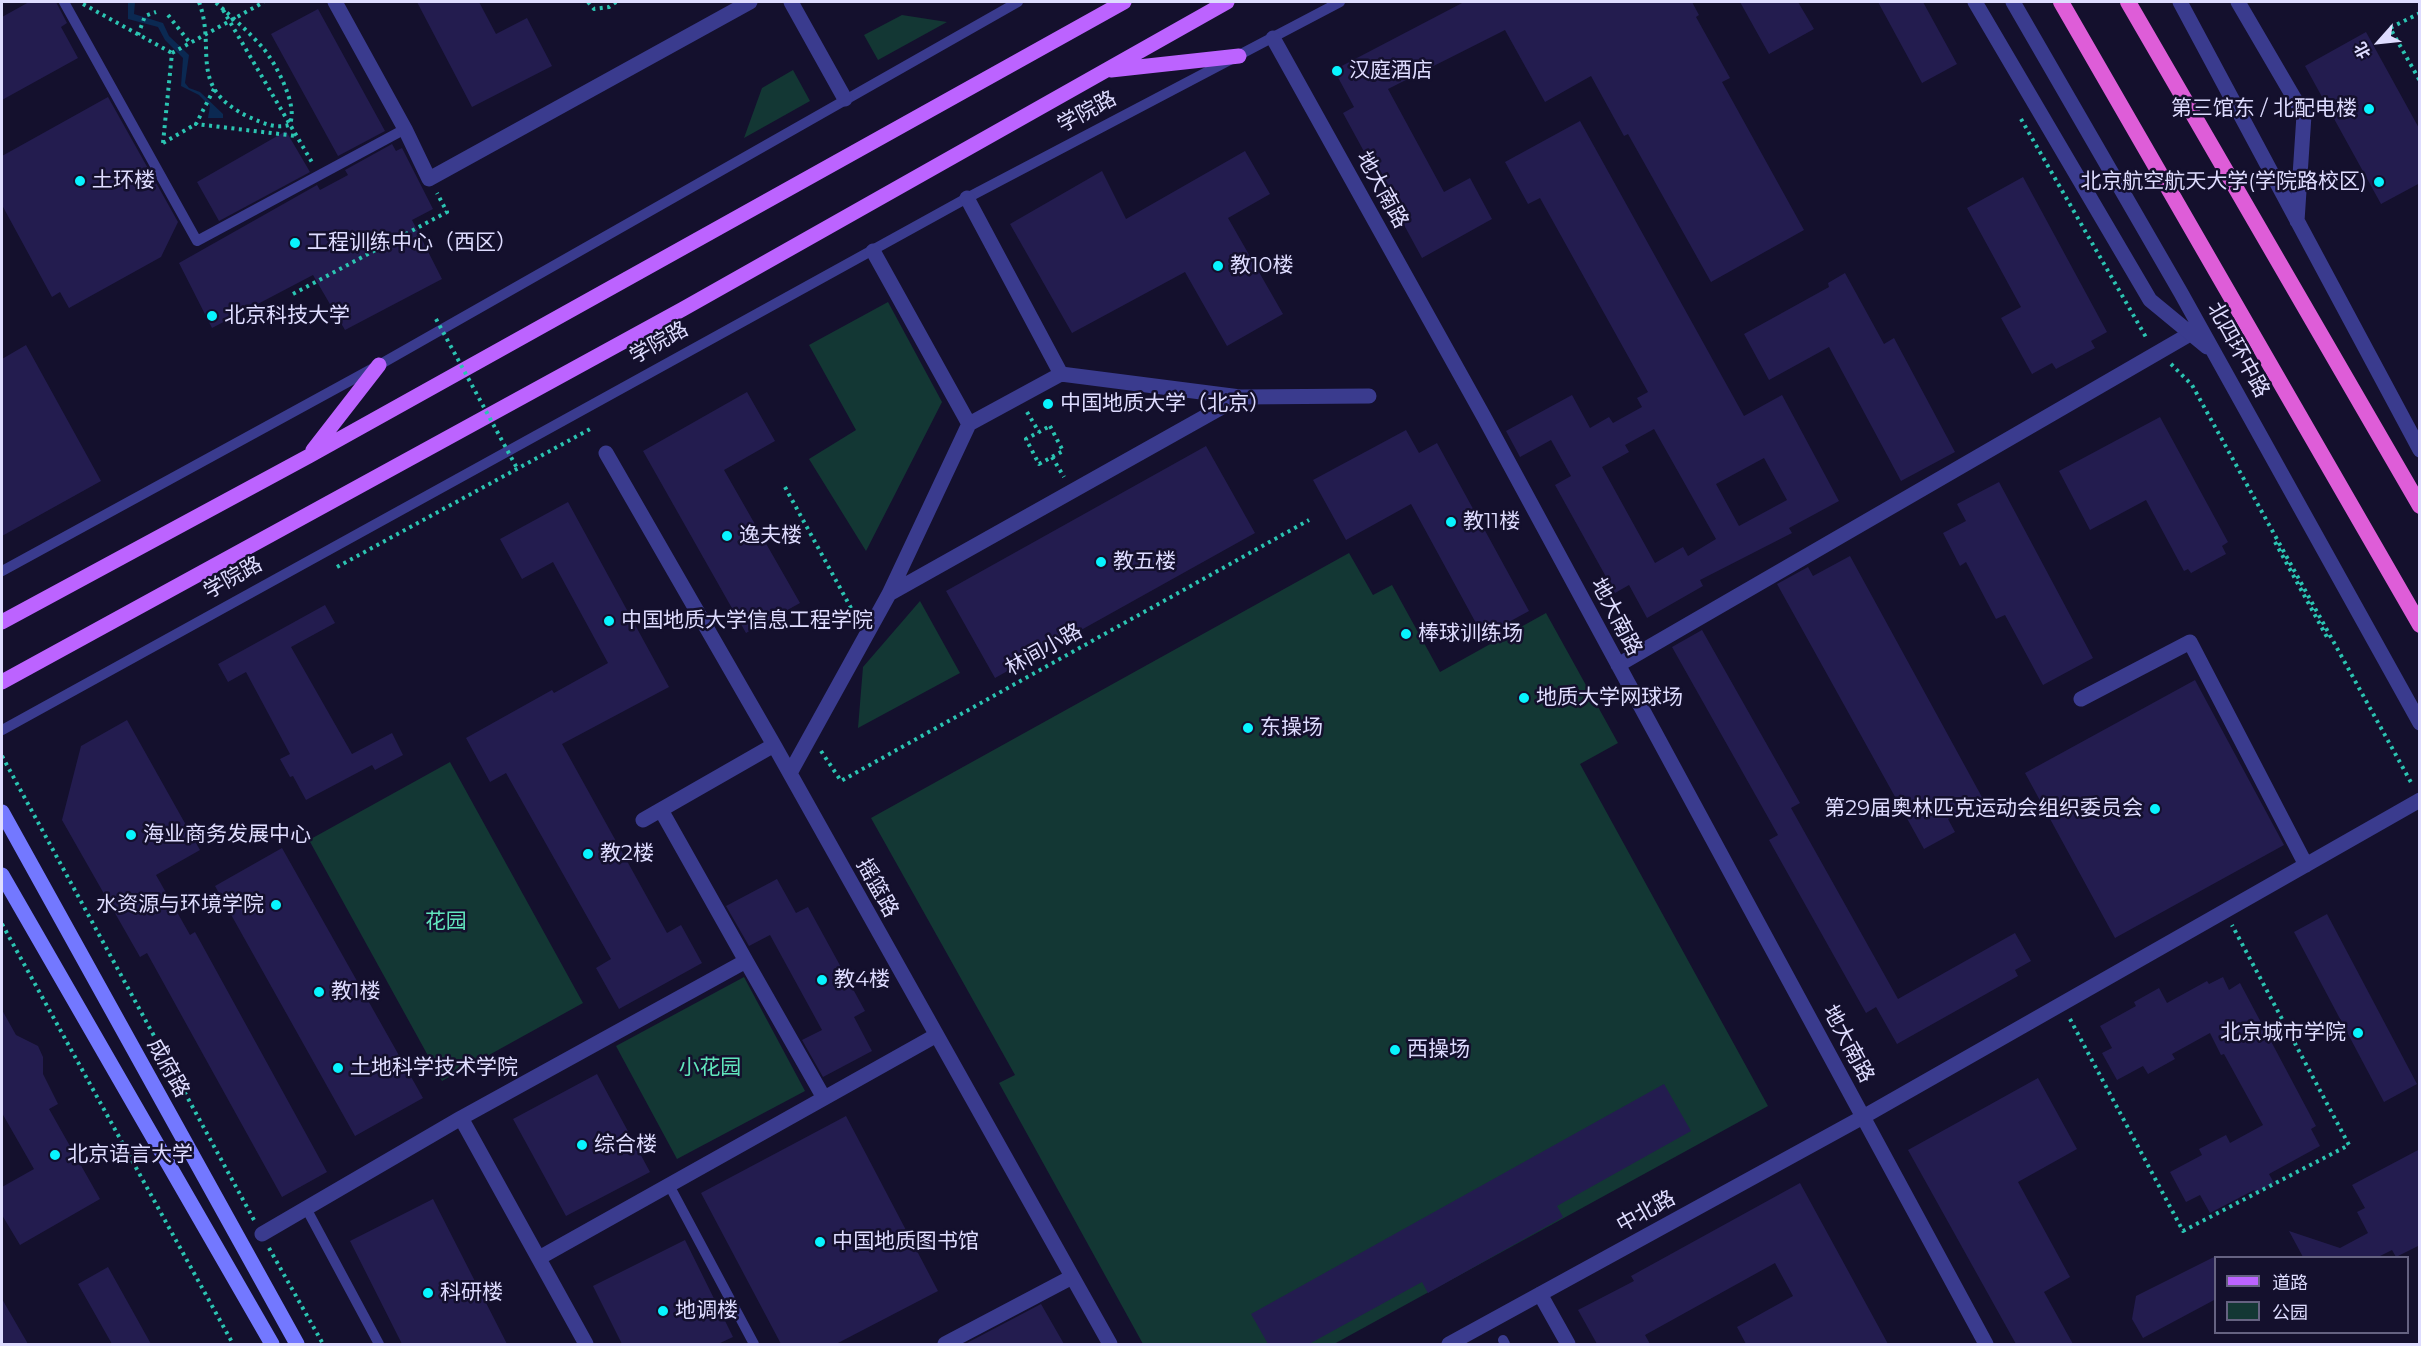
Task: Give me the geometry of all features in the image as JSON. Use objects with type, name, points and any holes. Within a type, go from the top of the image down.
[{"type":"highway","name":"北四环中路","points":[[2061,2],[2420,625]]},
{"type":"highway","points":[[2128,2],[2420,506]]},
{"type":"main road","points":[[2,622],[309,456],[1124,2]]},
{"type":"main road","name":"学院路","points":[[2,682],[693,303],[1227,2]]},
{"type":"main road","points":[[1102,71],[1239,56]]},
{"type":"main road","points":[[309,456],[379,365]]},
{"type":"main road","name":"成府路","points":[[2,812],[297,1344]]},
{"type":"main road","points":[[2,874],[273,1344]]},
{"type":"street","points":[[335,2],[405,129],[429,179],[750,2]]},
{"type":"street","points":[[791,2],[844,99]]},
{"type":"street","points":[[1975,2],[2150,300],[2214,353]]},
{"type":"street","name":"北四环中路","points":[[2013,2],[2214,353],[2420,723]]},
{"type":"street","points":[[2180,2],[2420,450]]},
{"type":"street","points":[[2238,2],[2304,115],[2297,221]]},
{"type":"street","name":"地大南路","points":[[1274,38],[1618,665],[1986,1344]]},
{"type":"street","points":[[967,198],[1061,374]]},
{"type":"street","points":[[873,251],[969,424]]},
{"type":"street","points":[[1618,665],[2190,333]]},
{"type":"street","points":[[790,773],[889,594],[969,424],[1061,374],[1240,397],[1369,396]]},
{"type":"street","points":[[889,594],[1240,397]]},
{"type":"street","name":"摇篮路","points":[[606,453],[790,773],[935,1036],[1110,1344]]},
{"type":"street","points":[[2081,699],[2190,642],[2307,865]]},
{"type":"street","points":[[643,820],[774,745]]},
{"type":"street","name":"中北路","points":[[1449,1344],[1863,1117],[2307,865],[2417,797]]},
{"type":"street","points":[[661,810],[824,1098]]},
{"type":"street","points":[[262,1234],[461,1118],[746,961]]},
{"type":"street","points":[[539,1258],[935,1036]]},
{"type":"street","points":[[461,1118],[586,1344]]},
{"type":"street","points":[[945,1344],[1072,1277]]},
{"type":"street","points":[[1540,1294],[1568,1344]]},
{"type":"lane","points":[[64,2],[197,241],[405,129]]},
{"type":"lane","points":[[2,571],[379,365],[1018,2]]},
{"type":"lane","name":"学院路","points":[[2,729],[967,198],[1340,2]]},
{"type":"lane","points":[[669,1185],[754,1344]]},
{"type":"lane","points":[[306,1208],[379,1344]]},
{"type":"path","points":[[79,2],[172,53]]},
{"type":"path","points":[[199,2],[206,19],[205,60],[214,89],[243,114],[264,124],[280,127],[289,124],[293,118],[292,105],[265,50],[231,19],[218,3]]},
{"type":"path","points":[[172,53],[264,2]]},
{"type":"path","points":[[588,2],[594,9],[609,7],[616,2]]},
{"type":"path","points":[[138,35],[145,16],[156,12]]},
{"type":"path","points":[[2420,13],[2390,28],[2420,81]]},
{"type":"path","points":[[168,15],[190,43]]},
{"type":"path","points":[[231,19],[319,175]]},
{"type":"path","points":[[163,143],[172,53]]},
{"type":"path","points":[[148,152],[196,124],[214,89]]},
{"type":"path","points":[[2018,114],[2147,340],[2192,385],[2417,797]]},
{"type":"path","points":[[196,124],[296,136]]},
{"type":"path","points":[[293,294],[447,212],[429,179]]},
{"type":"path","points":[[436,320],[518,470]]},
{"type":"path","points":[[1019,397],[1039,432]]},
{"type":"path","points":[[1050,426],[1063,451],[1039,464],[1026,439],[1039,432],[1050,426]]},
{"type":"path","points":[[338,567],[592,428]]},
{"type":"path","points":[[785,487],[866,635]]},
{"type":"path","name":"林间小路","points":[[810,736],[841,781],[1309,520]]},
{"type":"path","points":[[2275,542],[2417,797]]},
{"type":"path","points":[[2,756],[323,1344]]},
{"type":"path","points":[[2062,1004],[2182,1231],[2349,1145],[2230,922]]},
{"type":"path","points":[[2,924],[233,1344]]},
{"type":"green space","points":[[902,15],[947,22],[878,60],[864,35]]},
{"type":"green space","points":[[793,70],[810,101],[744,138],[762,88]]},
{"type":"green space","points":[[888,302],[942,402],[866,551],[809,459],[856,430],[809,345]]},
{"type":"green space","points":[[1349,553],[1373,595],[1392,585],[1440,672],[1546,613],[1618,743],[1580,764],[1768,1106],[1334,1344],[1143,1344],[999,1083],[1015,1075],[871,818]]},
{"type":"green space","points":[[920,601],[960,673],[858,728],[863,667]]},
{"type":"green space","name":"花园","points":[[450,762],[583,1003],[442,1081],[309,840]]},
{"type":"green space","name":"小花园","points":[[744,977],[805,1091],[677,1159],[616,1046]]},
{"type":"water","points":[[128,2],[135,2],[134,14],[163,23],[169,36],[189,55],[185,83],[189,88],[200,92],[223,114],[223,118],[208,118],[210,106],[199,95],[181,86],[183,58],[165,40],[158,27],[128,19]]},
{"type":"building","points":[[29,2],[56,2],[67,23],[61,27],[78,58],[2,100],[2,17]]},
{"type":"building","points":[[417,2],[479,2],[496,34],[527,18],[552,66],[472,107]]},
{"type":"building","points":[[1464,2],[1692,2],[1699,15],[1696,17],[1730,78],[1722,82],[1804,230],[1711,282],[1628,134],[1624,136],[1591,76],[1545,102],[1505,30],[1388,89],[1444,192],[1470,178],[1492,219],[1422,258],[1343,113],[1354,107],[1334,70]]},
{"type":"building","points":[[1740,2],[1798,2],[1814,29],[1769,54]]},
{"type":"building","points":[[1878,2],[1923,2],[1957,64],[1922,83]]},
{"type":"building","points":[[318,9],[385,131],[338,156],[271,34]]},
{"type":"building","name":"第三馆东 / 北配电楼","points":[[2366,32],[2420,130],[2420,183],[2381,204],[2305,66]]},
{"type":"building","name":"土环楼","points":[[108,97],[178,222],[161,257],[69,308],[60,292],[52,297],[2,205],[2,156]]},
{"type":"building","points":[[1580,121],[1744,416],[1782,395],[1839,501],[1789,528],[1792,533],[1700,580],[1703,586],[1647,618],[1629,585],[1615,593],[1555,485],[1571,476],[1551,440],[1520,457],[1506,431],[1572,395],[1590,428],[1609,417],[1613,423],[1642,407],[1637,398],[1648,392],[1540,198],[1528,204],[1505,162]],"holes":[[[1654,429],[1716,539],[1688,556],[1683,547],[1655,563],[1602,467],[1629,452],[1625,445]],[[1764,458],[1787,500],[1739,526],[1716,484]]]},
{"type":"building","points":[[286,131],[310,172],[219,221],[197,182]]},
{"type":"building","name":"工程训练中心（西区）","points":[[392,144],[396,151],[402,148],[433,209],[412,220],[442,279],[345,330],[313,275],[212,328],[179,263],[317,185],[320,190],[348,175],[345,170]]},
{"type":"building","points":[[1245,151],[1270,194],[1228,218],[1283,314],[1227,346],[1185,272],[1072,333],[1010,224],[1102,171],[1126,219]]},
{"type":"building","points":[[2023,177],[2107,332],[2091,341],[2095,348],[2056,369],[2052,363],[2032,374],[2001,318],[2021,307],[1967,208]]},
{"type":"building","points":[[1845,273],[1884,344],[1894,338],[1955,452],[1901,481],[1829,347],[1769,380],[1744,334],[1829,287],[1828,283]]},
{"type":"building","points":[[26,345],[101,481],[2,536],[2,359]]},
{"type":"building","name":"逸夫楼","points":[[747,392],[775,441],[724,470],[800,603],[746,633],[643,451]]},
{"type":"building","points":[[2160,417],[2228,542],[2222,546],[2226,554],[2191,573],[2188,569],[2184,571],[2146,500],[2090,530],[2059,471]]},
{"type":"building","name":"教11楼","points":[[1406,430],[1419,453],[1437,443],[1529,611],[1483,636],[1411,504],[1346,540],[1313,480]]},
{"type":"building","name":"教五楼","points":[[1206,446],[1255,533],[995,678],[946,591]]},
{"type":"building","points":[[1999,482],[2093,658],[2043,685],[2005,615],[1996,619],[1966,562],[1960,566],[1943,533],[1966,521],[1957,504]]},
{"type":"building","name":"教2楼","points":[[568,502],[669,687],[562,744],[667,933],[681,925],[702,963],[619,1009],[596,968],[611,959],[506,773],[490,782],[466,738],[552,690],[554,693],[608,663],[553,562],[522,579],[500,539]]},
{"type":"building","points":[[1850,556],[1983,799],[1948,819],[1955,832],[1924,849],[1777,584],[1808,567],[1813,576]]},
{"type":"building","points":[[325,605],[335,623],[291,647],[352,754],[392,733],[403,755],[375,770],[372,765],[306,800],[293,776],[290,777],[280,759],[290,754],[246,672],[228,682],[218,664]]},
{"type":"building","points":[[1702,630],[1800,803],[1791,808],[1898,999],[2015,933],[2031,961],[2015,970],[2018,976],[1897,1044],[1876,1007],[1866,1013],[1769,840],[1778,835],[1672,647]]},
{"type":"building","name":"第29届奥林匹克运动会组织委员会","points":[[2195,680],[2284,845],[2115,938],[2025,773]]},
{"type":"building","points":[[127,720],[200,850],[156,875],[190,935],[195,932],[327,1172],[282,1197],[147,953],[140,957],[62,820],[81,746]]},
{"type":"building","name":"教1楼","points":[[282,848],[423,1098],[355,1136],[215,886]]},
{"type":"building","name":"教4楼","points":[[777,879],[796,913],[808,907],[865,1011],[854,1017],[872,1051],[823,1077],[802,1040],[822,1030],[770,935],[749,946],[726,906]]},
{"type":"building","points":[[2327,914],[2417,1084],[2384,1102],[2294,932]]},
{"type":"building","points":[[2223,977],[2229,990],[2240,983],[2316,1126],[2311,1129],[2320,1146],[2269,1174],[2274,1183],[2256,1193],[2254,1190],[2210,1213],[2200,1195],[2186,1202],[2170,1172],[2202,1155],[2199,1149],[2226,1135],[2230,1143],[2263,1125],[2224,1054],[2221,1055],[2210,1033],[2172,1054],[2175,1059],[2148,1074],[2143,1066],[2117,1080],[2102,1053],[2112,1048],[2100,1026],[2136,1006],[2134,1002],[2159,988],[2167,1003],[2207,981],[2209,984]]},
{"type":"building","points":[[2,1010],[16,1035],[38,1046],[43,1057],[43,1074],[58,1104],[49,1109],[100,1199],[20,1245],[2,1215],[2,1187],[34,1169],[2,1113]]},
{"type":"building","name":"综合楼","points":[[597,1074],[650,1172],[566,1216],[513,1119]]},
{"type":"building","points":[[2038,1078],[2077,1149],[2018,1182],[2070,1277],[2044,1292],[2073,1344],[2016,1344],[1908,1150]]},
{"type":"building","points":[[1664,1084],[1691,1131],[1557,1206],[1563,1217],[1428,1293],[1422,1282],[1309,1344],[1268,1344],[1251,1314]]},
{"type":"building","name":"中国地质图书馆","points":[[846,1116],[938,1291],[836,1344],[781,1344],[701,1193]]},
{"type":"building","points":[[2420,1149],[2420,1245],[2398,1256],[2395,1256],[2392,1250],[2380,1256],[2302,1256],[2289,1231],[2340,1248],[2368,1233],[2357,1212],[2365,1208],[2352,1185]]},
{"type":"building","points":[[1800,1183],[1888,1344],[1746,1344],[1737,1327],[1793,1296],[1775,1263],[1645,1335],[1650,1344],[1597,1344],[1578,1310],[1634,1281],[1631,1276]]},
{"type":"building","name":"科研楼","points":[[433,1199],[507,1344],[402,1344],[350,1241]]},
{"type":"building","name":"地调楼","points":[[685,1240],[733,1337],[718,1344],[622,1344],[593,1286]]},
{"type":"building","points":[[2214,1257],[2214,1300],[2143,1338],[2132,1319],[2136,1296]]},
{"type":"building","points":[[108,1267],[151,1344],[112,1344],[78,1284]]},
{"type":"building","points":[[2,1299],[28,1344],[2,1344]]},
{"type":"building","points":[[1041,1304],[1064,1344],[965,1344]]},
{"type":"place","name":"汉庭酒店","points":[[1337,71]]},
{"type":"place","name":"第三馆东 / 北配电楼","points":[[2369,109]]},
{"type":"place","name":"土环楼","points":[[80,181]]},
{"type":"place","name":"北京航空航天大学(学院路校区)","points":[[2379,182]]},
{"type":"place","name":"工程训练中心（西区）","points":[[295,243]]},
{"type":"place","name":"教10楼","points":[[1218,266]]},
{"type":"place","name":"北京科技大学","points":[[212,316]]},
{"type":"place","name":"中国地质大学（北京）","points":[[1048,404]]},
{"type":"place","name":"教11楼","points":[[1451,522]]},
{"type":"place","name":"逸夫楼","points":[[727,536]]},
{"type":"place","name":"教五楼","points":[[1101,562]]},
{"type":"place","name":"中国地质大学信息工程学院","points":[[609,621]]},
{"type":"place","name":"棒球训练场","points":[[1406,634]]},
{"type":"place","name":"地质大学网球场","points":[[1524,698]]},
{"type":"place","name":"东操场","points":[[1248,728]]},
{"type":"place","name":"第29届奥林匹克运动会组织委员会","points":[[2155,809]]},
{"type":"place","name":"海业商务发展中心","points":[[131,835]]},
{"type":"place","name":"教2楼","points":[[588,854]]},
{"type":"place","name":"水资源与环境学院","points":[[276,905]]},
{"type":"place","name":"教4楼","points":[[822,980]]},
{"type":"place","name":"教1楼","points":[[319,992]]},
{"type":"place","name":"北京城市学院","points":[[2358,1033]]},
{"type":"place","name":"西操场","points":[[1395,1050]]},
{"type":"place","name":"土地科学技术学院","points":[[338,1068]]},
{"type":"place","name":"综合楼","points":[[582,1145]]},
{"type":"place","name":"北京语言大学","points":[[55,1155]]},
{"type":"place","name":"中国地质图书馆","points":[[820,1242]]},
{"type":"place","name":"科研楼","points":[[428,1293]]},
{"type":"place","name":"地调楼","points":[[663,1311]]}]
